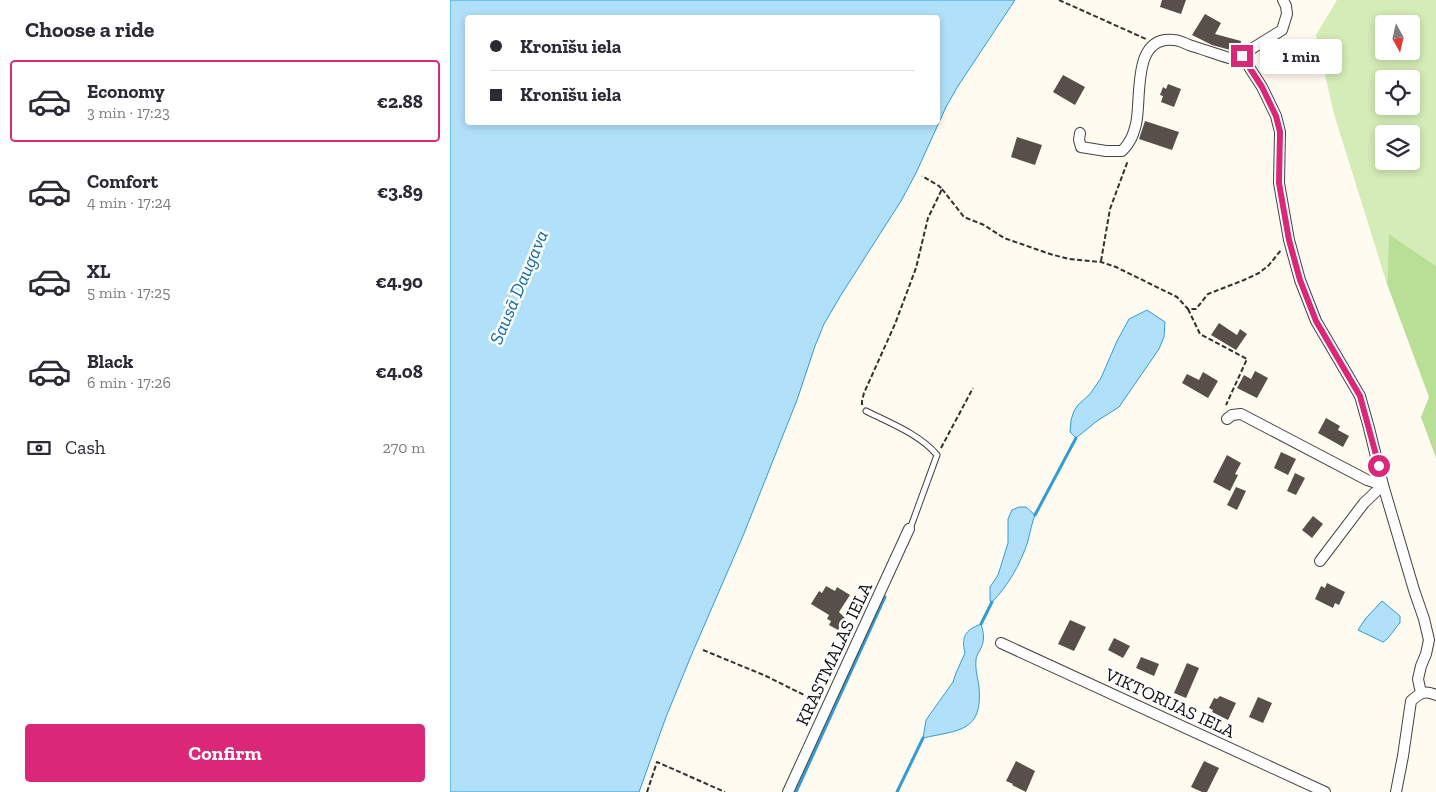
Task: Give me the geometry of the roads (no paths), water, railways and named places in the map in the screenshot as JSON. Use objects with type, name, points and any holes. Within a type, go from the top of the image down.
[{"type":"street","points":[[1080,133],[1081,147],[1106,151],[1122,151],[1131,141],[1137,122],[1142,66],[1146,54],[1155,43],[1174,40],[1229,58],[1237,58],[1282,30],[1287,14],[1283,0]]},
{"type":"street","points":[[1242,56],[1262,87],[1276,116],[1280,132],[1279,183],[1289,240],[1300,280],[1316,321],[1360,396],[1383,485],[1424,619],[1429,640],[1418,679],[1421,693]]},
{"type":"street","points":[[1227,419],[1232,415],[1241,414],[1367,480],[1383,485]]},
{"type":"street","points":[[1320,561],[1364,503],[1383,485]]},
{"type":"street","name":"KRASTMALAS IELA","points":[[788,792],[909,529]]},
{"type":"street","name":"VIKTORIJAS IELA","points":[[1001,644],[1325,792]]},
{"type":"street","points":[[1396,792],[1410,701],[1421,693],[1429,692],[1436,695]]},
{"type":"lane","points":[[866,411],[912,434],[931,447],[937,455],[909,529]]},
{"type":"water","name":"Sausā Daugava","points":[[450,0],[1015,0],[958,86],[940,120],[940,15],[465,15],[465,125],[938,125],[901,201],[824,324],[797,400],[743,536],[666,717],[639,792],[450,792]]},
{"type":"water","points":[[1147,310],[1165,322],[1164,337],[1159,349],[1119,407],[1097,421],[1076,438],[1070,432],[1074,411],[1090,394],[1101,378],[1129,319]]},
{"type":"water","points":[[1026,507],[1035,515],[1028,541],[1022,558],[1013,574],[992,602],[990,601],[990,587],[998,575],[1008,543],[1008,519],[1012,510]]},
{"type":"water","points":[[1382,601],[1400,616],[1400,623],[1383,642],[1358,630]]},
{"type":"water","points":[[981,624],[983,634],[982,647],[976,657],[979,702],[973,721],[958,730],[923,738],[926,720],[953,682],[965,653],[964,638],[971,629]]},
{"type":"waterway","points":[[1035,515],[1076,438]]},
{"type":"waterway","points":[[796,792],[885,597]]},
{"type":"waterway","points":[[981,624],[992,602]]},
{"type":"waterway","points":[[897,792],[923,738]]}]
